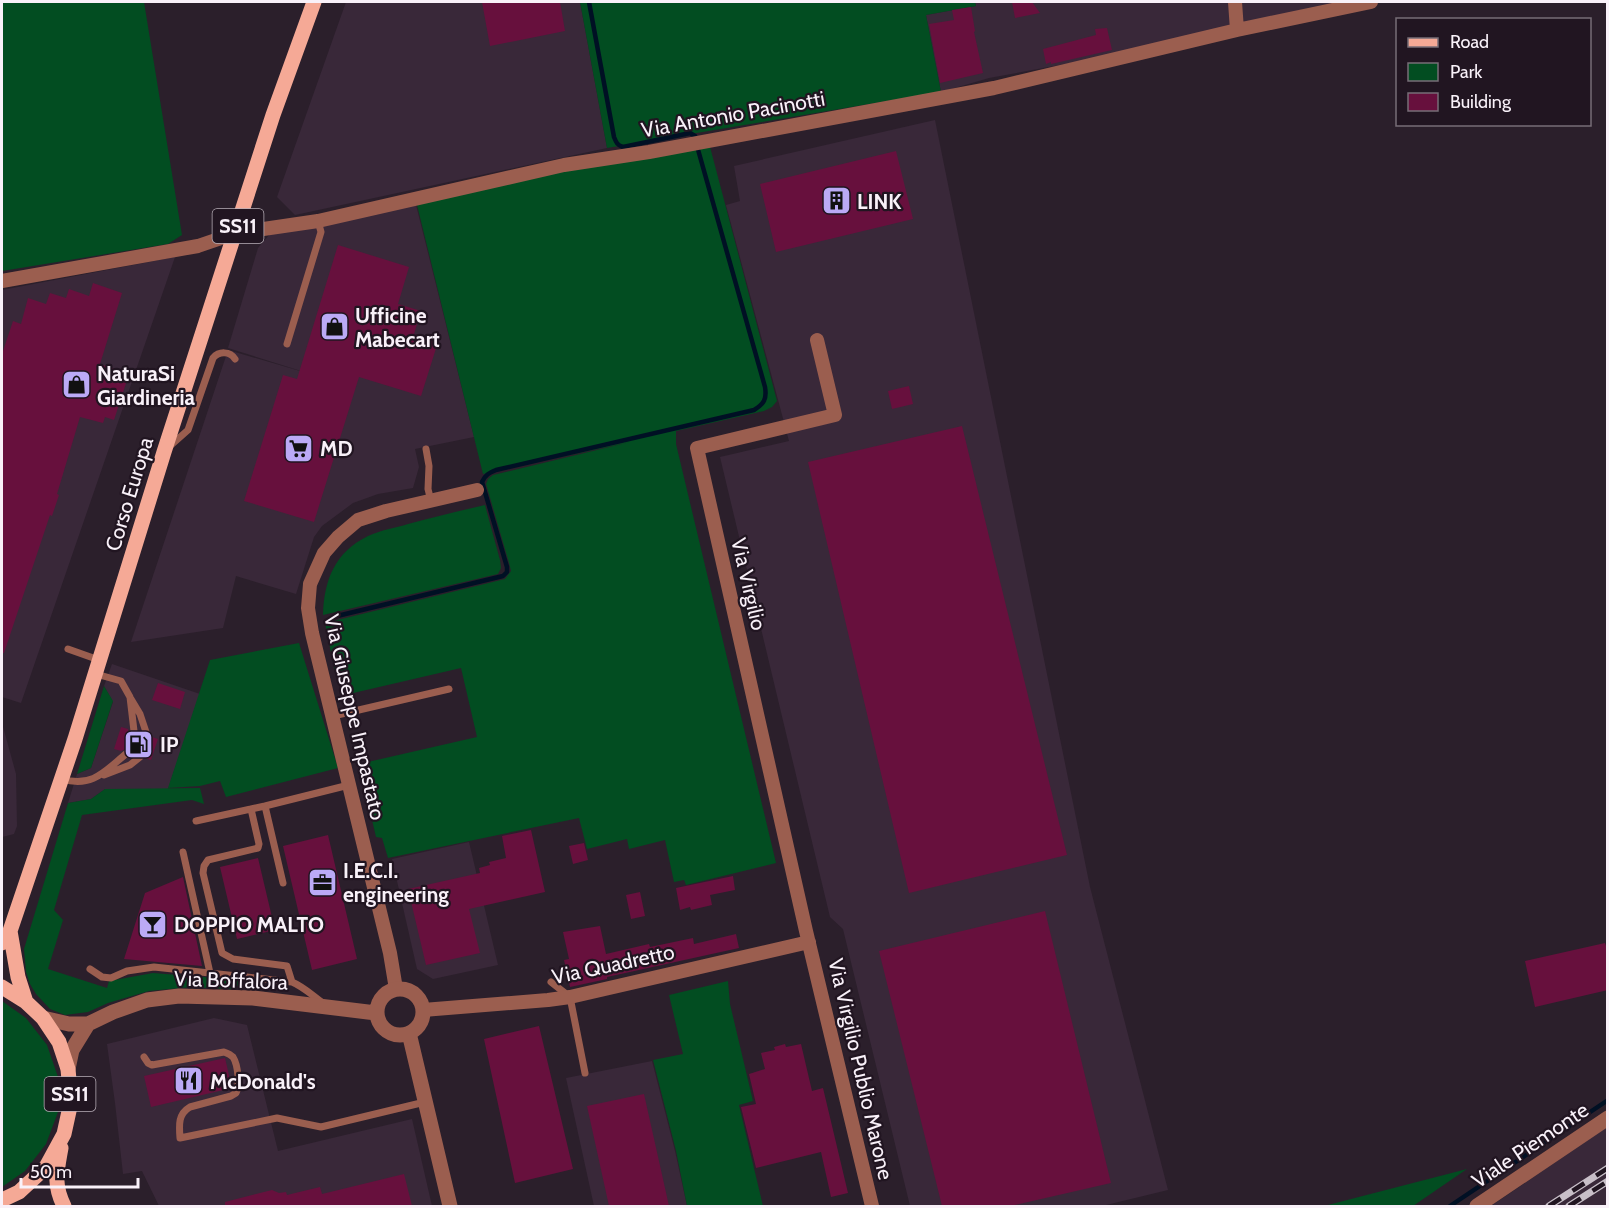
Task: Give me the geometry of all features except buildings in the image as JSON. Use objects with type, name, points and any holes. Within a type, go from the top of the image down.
[{"type":"main road","name":"Corso Europa","points":[[26,1002],[6,937],[62,780],[164,452],[273,115],[314,2]]},
{"type":"main road","name":"Corso Europa","points":[[2,987],[26,1002],[43,1018],[59,1042],[68,1069],[71,1102],[64,1134],[46,1167],[19,1192],[2,1200]]},
{"type":"main road","points":[[63,1206],[56,1178],[64,1134]]},
{"type":"street","points":[[1235,2],[1237,30]]},
{"type":"street","name":"Via Antonio Pacinotti","points":[[2,281],[198,246],[236,233],[318,221],[564,165],[649,152],[994,88],[1237,30],[1371,2]]},
{"type":"street","name":"Via Virgilio","points":[[809,942],[697,448],[835,415],[817,340]]},
{"type":"street","name":"Via Giuseppe Impastato","points":[[396,989],[390,953],[312,633],[308,608],[310,584],[324,553],[358,520],[386,511],[477,490]]},
{"type":"street","name":"Via Quadretto","points":[[423,1010],[570,997],[809,942]]},
{"type":"street","name":"Via Virgilio Publio Marone","points":[[809,942],[872,1206]]},
{"type":"street","points":[[396,989],[405,989],[416,995],[423,1010],[419,1026],[410,1033],[400,1035],[387,1032],[381,1026],[376,1012],[383,995],[396,989]]},
{"type":"street","name":"Via Boffalora","points":[[88,1024],[113,1011],[147,1000],[179,996],[254,998],[376,1012]]},
{"type":"street","points":[[43,1018],[69,1024],[88,1024]]},
{"type":"street","points":[[68,1069],[72,1050],[88,1024]]},
{"type":"street","points":[[410,1033],[450,1206]]},
{"type":"street","name":"Viale Piemonte","points":[[1476,1206],[1608,1118]]},
{"type":"lane","points":[[287,344],[321,232],[318,221]]},
{"type":"lane","points":[[164,452],[188,430],[215,355],[223,352],[235,359]]},
{"type":"lane","points":[[426,449],[429,466],[428,489],[431,501]]},
{"type":"lane","points":[[68,649],[121,681],[140,714],[147,735]]},
{"type":"lane","points":[[333,716],[449,689]]},
{"type":"lane","points":[[130,697],[134,731]]},
{"type":"lane","points":[[96,778],[127,753]]},
{"type":"lane","points":[[62,780],[75,783],[96,778],[130,765],[140,757]]},
{"type":"lane","points":[[196,821],[349,785]]},
{"type":"lane","points":[[265,806],[283,883]]},
{"type":"lane","points":[[251,809],[258,848],[208,860],[203,873],[222,953],[232,959],[287,966],[292,982]]},
{"type":"lane","points":[[183,852],[210,973]]},
{"type":"lane","points":[[90,969],[102,978],[111,978],[127,971],[154,967],[292,982],[302,986],[327,1007]]},
{"type":"lane","points":[[551,982],[570,997],[585,1073]]},
{"type":"lane","points":[[144,1057],[152,1065],[224,1052],[232,1056],[234,1060],[239,1083],[236,1093],[185,1110],[179,1123],[180,1138],[277,1118],[321,1127],[425,1102]]},
{"type":"shaded area","points":[[346,2],[580,2],[607,148],[295,215],[277,197]]},
{"type":"shaded area","points":[[975,2],[1343,2],[1120,54],[989,78],[941,92],[926,15],[976,6]]},
{"type":"shaded area","points":[[935,120],[1090,887],[1168,1190],[1102,1206],[910,1206],[843,929],[830,917],[720,457],[789,441],[726,205],[740,201],[734,166]]},
{"type":"shaded area","points":[[416,205],[474,437],[415,449],[419,467],[413,488],[378,494],[353,503],[322,526],[314,537],[296,594],[236,576],[223,628],[131,642],[228,350],[317,376],[228,348],[258,248],[270,234]]},
{"type":"shaded area","points":[[175,257],[21,703],[2,697],[2,290]]},
{"type":"shaded area","points":[[112,664],[200,694],[168,789],[105,789],[91,799],[68,803],[77,774],[91,768],[113,702],[104,686]]},
{"type":"shaded area","points":[[2,723],[16,774],[17,826],[14,834],[2,837]]},
{"type":"shaded area","points":[[469,842],[498,965],[433,979],[417,969],[392,859]]},
{"type":"shaded area","points":[[214,1018],[247,1025],[278,1151],[412,1119],[432,1206],[159,1206],[142,1171],[123,1174],[107,1044]]},
{"type":"shaded area","points":[[652,1061],[687,1206],[594,1206],[566,1078]]},
{"type":"shaded area","points":[[1607,1127],[1607,1206],[1491,1206]]},
{"type":"green space","points":[[2,2],[144,2],[182,235],[168,244],[2,271]]},
{"type":"green space","points":[[580,2],[975,2],[976,6],[926,15],[941,92],[607,148]]},
{"type":"green space","points":[[709,143],[777,401],[764,411],[676,431],[676,444],[776,863],[686,885],[684,880],[674,882],[665,840],[629,849],[627,839],[587,849],[579,818],[388,858],[382,838],[376,837],[359,764],[477,737],[461,668],[349,694],[343,671],[335,672],[325,623],[505,579],[511,571],[486,484],[488,479],[493,475],[630,442],[483,474],[417,205],[573,167]]},
{"type":"green space","points":[[485,505],[500,560],[501,568],[498,574],[323,615],[326,590],[334,568],[347,550],[357,543],[383,531]]},
{"type":"green space","points":[[299,643],[338,768],[226,797],[220,781],[200,786],[168,788],[210,660]]},
{"type":"green space","points":[[104,686],[113,701],[91,768],[77,774]]},
{"type":"green space","points":[[200,788],[204,804],[192,800],[82,815],[54,910],[63,920],[48,969],[107,988],[109,981],[153,973],[240,980],[240,984],[232,989],[191,987],[149,991],[108,1003],[88,1012],[65,1015],[50,1009],[30,984],[26,972],[24,949],[68,803],[91,799],[105,789]]},
{"type":"green space","points":[[728,981],[730,1004],[753,1101],[739,1105],[763,1206],[687,1206],[653,1060],[683,1054],[669,995]]},
{"type":"green space","points":[[2,1001],[26,1018],[47,1045],[58,1077],[58,1112],[46,1144],[25,1171],[2,1187]]},
{"type":"green space","points":[[1467,1169],[1413,1206],[1324,1206]]},
{"type":"waterway","points":[[589,2],[617,143],[623,147],[690,133],[695,136]]},
{"type":"waterway","points":[[333,617],[503,576],[507,572],[507,567],[482,482],[491,472],[754,410],[762,403],[766,395],[765,387],[697,146]]},
{"type":"waterway","points":[[1450,1206],[1608,1100]]},
{"type":"railway","points":[[1549,1206],[1608,1168]]},
{"type":"railway","points":[[1569,1206],[1608,1181]]},
{"type":"place","name":"LINK","points":[[836,201]]},
{"type":"place","name":"Ufficine Mabecart","points":[[334,327]]},
{"type":"place","name":"NaturaSi Giardineria","points":[[76,385]]},
{"type":"place","name":"MD","points":[[299,448]]},
{"type":"place","name":"IP","points":[[139,744]]},
{"type":"place","name":"I.E.C.I. engineering","points":[[322,882]]},
{"type":"place","name":"DOPPIO MALTO","points":[[153,924]]},
{"type":"place","name":"McDonald's","points":[[189,1081]]}]
